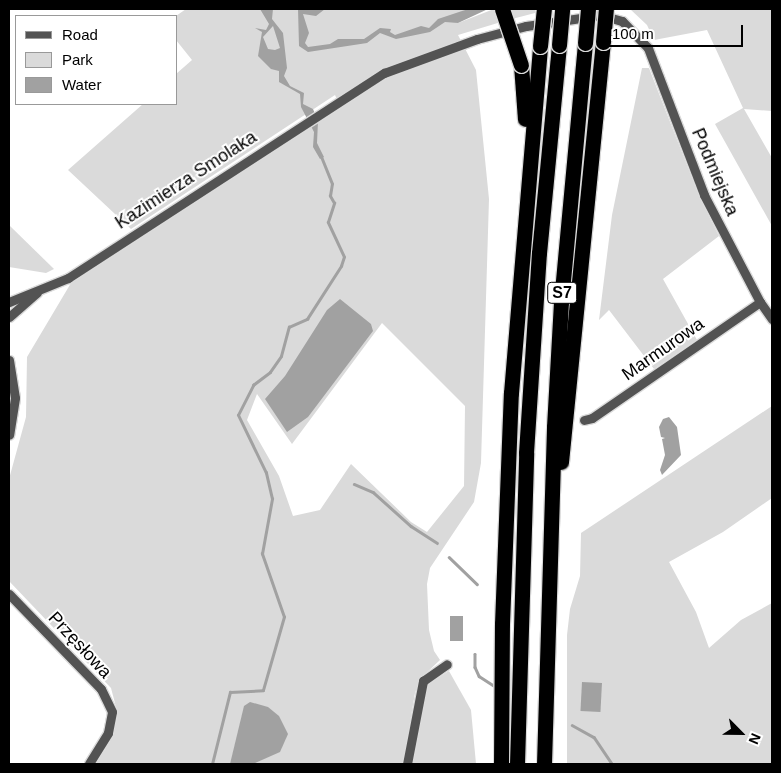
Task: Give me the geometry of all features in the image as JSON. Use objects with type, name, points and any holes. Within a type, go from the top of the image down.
[{"type":"highway","points":[[502,9],[521,65],[528,178]]},
{"type":"highway","points":[[502,764],[502,624],[511,403],[528,178],[544,9]]},
{"type":"highway","name":"S7","points":[[518,764],[526,453],[539,254],[562,9]]},
{"type":"highway","name":"S7","points":[[544,764],[548,543],[561,302],[588,9]]},
{"type":"highway","points":[[548,543],[564,441],[606,9]]},
{"type":"street","name":"Kazimierza Smolaka","points":[[9,302],[38,293],[68,278],[294,129],[384,73],[477,39],[526,26],[601,15],[622,21],[638,34]]},
{"type":"street","name":"Podmiejska","points":[[638,34],[648,48],[704,195],[772,319]]},
{"type":"street","name":"Kazimierza Smolaka","points":[[9,317],[38,293]]},
{"type":"street","name":"Marmurowa","points":[[584,420],[592,418],[766,306]]},
{"type":"street","points":[[9,360],[14,389],[9,435]]},
{"type":"street","points":[[9,379],[14,389]]},
{"type":"street","name":"Przęsłowa","points":[[9,594],[101,689],[112,712],[108,733],[89,764]]},
{"type":"street","points":[[407,764],[423,681],[448,664]]},
{"type":"green space","points":[[186,9],[468,9],[446,18],[458,23],[494,9],[501,22],[458,35],[476,70],[489,199],[481,463],[474,502],[430,568],[427,584],[429,630],[434,651],[440,660],[420,679],[415,693],[403,764],[94,764],[115,721],[117,711],[111,688],[9,581],[9,479],[26,417],[27,357],[71,283],[339,104],[335,95],[131,229],[68,170],[142,105],[178,105],[178,72],[192,60],[178,42],[177,15]],"holes":[[[382,323],[465,406],[464,486],[427,532],[411,522],[351,464],[320,510],[293,516],[279,476],[247,420],[257,394],[292,444]]]},
{"type":"green space","points":[[508,9],[535,9],[535,13],[512,19]]},
{"type":"green space","points":[[630,9],[772,9],[772,111],[744,109],[772,158],[772,226],[715,124],[743,108],[707,30],[654,40],[647,25]]},
{"type":"green space","points":[[642,68],[649,68],[699,196],[719,236],[663,279],[697,340],[654,369],[609,310],[599,320],[612,215]]},
{"type":"green space","points":[[9,225],[54,269],[46,273],[9,267]]},
{"type":"green space","points":[[772,406],[772,498],[723,532],[669,562],[696,612],[709,648],[741,620],[772,603],[772,764],[567,764],[567,635],[570,609],[580,576],[581,533]]},
{"type":"green space","points":[[449,671],[471,710],[476,764],[410,764],[422,694],[428,684]]},
{"type":"water","points":[[260,9],[273,9],[272,19],[283,33],[287,68],[284,76],[290,86],[304,93],[303,104],[313,109],[318,121],[317,143],[324,157],[320,159],[313,147],[314,132],[301,107],[300,94],[279,82],[279,71],[271,69],[258,56],[262,32],[255,28],[266,30],[269,24]],"holes":[[[273,26],[280,48],[275,50],[268,49],[263,37]]]},
{"type":"water","points":[[298,9],[325,9],[316,16],[303,14],[309,33],[305,43],[308,47],[330,44],[338,39],[364,39],[380,28],[391,29],[390,32],[395,35],[421,26],[429,28],[438,19],[468,9],[488,9],[458,23],[445,22],[430,32],[396,39],[380,33],[367,43],[308,52],[299,46]]},
{"type":"water","points":[[340,299],[371,324],[373,331],[308,417],[287,432],[265,399],[285,376],[327,310]]},
{"type":"water","points":[[669,417],[677,427],[681,455],[662,475],[660,470],[665,455],[662,439],[665,438],[661,437],[659,427],[663,419]]},
{"type":"water","points":[[450,616],[463,616],[463,641],[450,641]]},
{"type":"water","points":[[582,682],[602,683],[600,712],[580,711]]},
{"type":"water","points":[[250,702],[268,707],[279,716],[288,734],[280,752],[253,764],[230,764],[244,706]]},
{"type":"waterway","points":[[212,764],[230,692],[263,690],[284,617],[262,554],[272,499],[266,473],[238,415],[253,385],[270,372],[281,356],[289,327],[307,319],[341,266],[344,257],[328,222],[334,203],[330,196],[332,184],[321,157]]},
{"type":"waterway","points":[[354,484],[373,492],[411,526],[437,543]]},
{"type":"waterway","points":[[449,557],[477,584]]},
{"type":"waterway","points":[[475,654],[475,667],[479,676],[493,685]]},
{"type":"waterway","points":[[572,725],[594,737],[612,764]]}]
